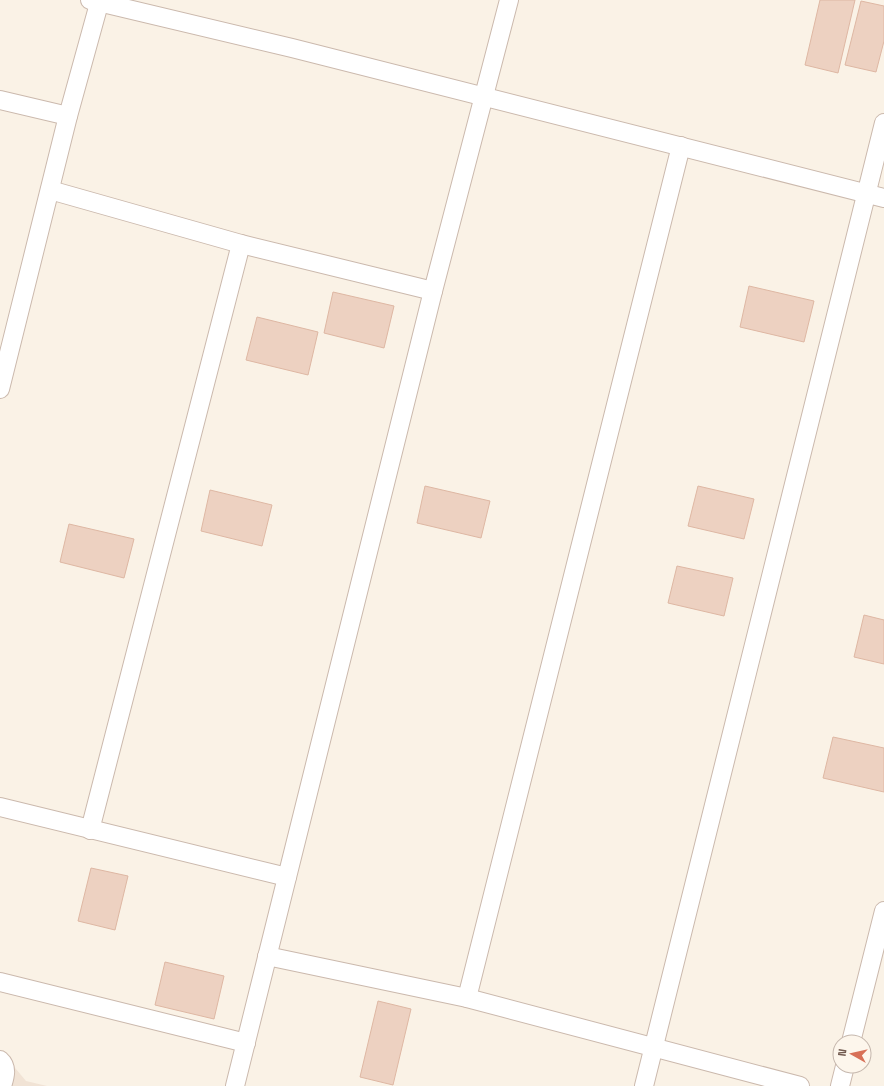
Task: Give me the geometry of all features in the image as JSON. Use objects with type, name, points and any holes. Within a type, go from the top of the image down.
[{"type":"street","points":[[235,1086],[433,291],[508,0]]},
{"type":"street","points":[[0,389],[97,1],[484,96],[884,198]]},
{"type":"street","points":[[0,100],[68,116]]},
{"type":"street","points":[[644,1086],[884,123]]},
{"type":"street","points":[[467,998],[681,146]]},
{"type":"street","points":[[50,190],[241,244],[433,291]]},
{"type":"street","points":[[90,830],[241,244]]},
{"type":"street","points":[[0,807],[287,877]]},
{"type":"street","points":[[853,1034],[884,911]]},
{"type":"street","points":[[267,956],[467,998],[800,1086]]},
{"type":"street","points":[[0,982],[246,1043]]},
{"type":"street","points":[[0,1060],[3,1063],[6,1072],[2,1086]]},
{"type":"street","points":[[840,1086],[843,1074]]},
{"type":"shaded area","points":[[0,1050],[26,1081],[47,1086],[0,1086]]},
{"type":"building","points":[[820,0],[855,0],[838,73],[805,65]]},
{"type":"building","points":[[861,1],[884,6],[884,41],[876,72],[845,65]]},
{"type":"building","points":[[749,286],[814,301],[804,342],[740,327]]},
{"type":"building","points":[[333,292],[394,306],[384,348],[324,333]]},
{"type":"building","points":[[257,317],[318,332],[308,375],[246,360]]},
{"type":"building","points":[[425,486],[490,501],[481,538],[417,523]]},
{"type":"building","points":[[698,486],[754,499],[744,539],[688,526]]},
{"type":"building","points":[[210,490],[272,505],[262,546],[201,531]]},
{"type":"building","points":[[69,524],[134,539],[124,578],[60,562]]},
{"type":"building","points":[[677,566],[733,578],[724,616],[668,603]]},
{"type":"building","points":[[864,615],[884,620],[884,664],[854,657]]},
{"type":"building","points":[[833,737],[884,748],[884,792],[823,778]]},
{"type":"building","points":[[91,868],[128,876],[115,930],[78,921]]},
{"type":"building","points":[[165,962],[224,976],[214,1019],[155,1005]]},
{"type":"building","points":[[378,1001],[411,1009],[393,1085],[360,1077]]}]
